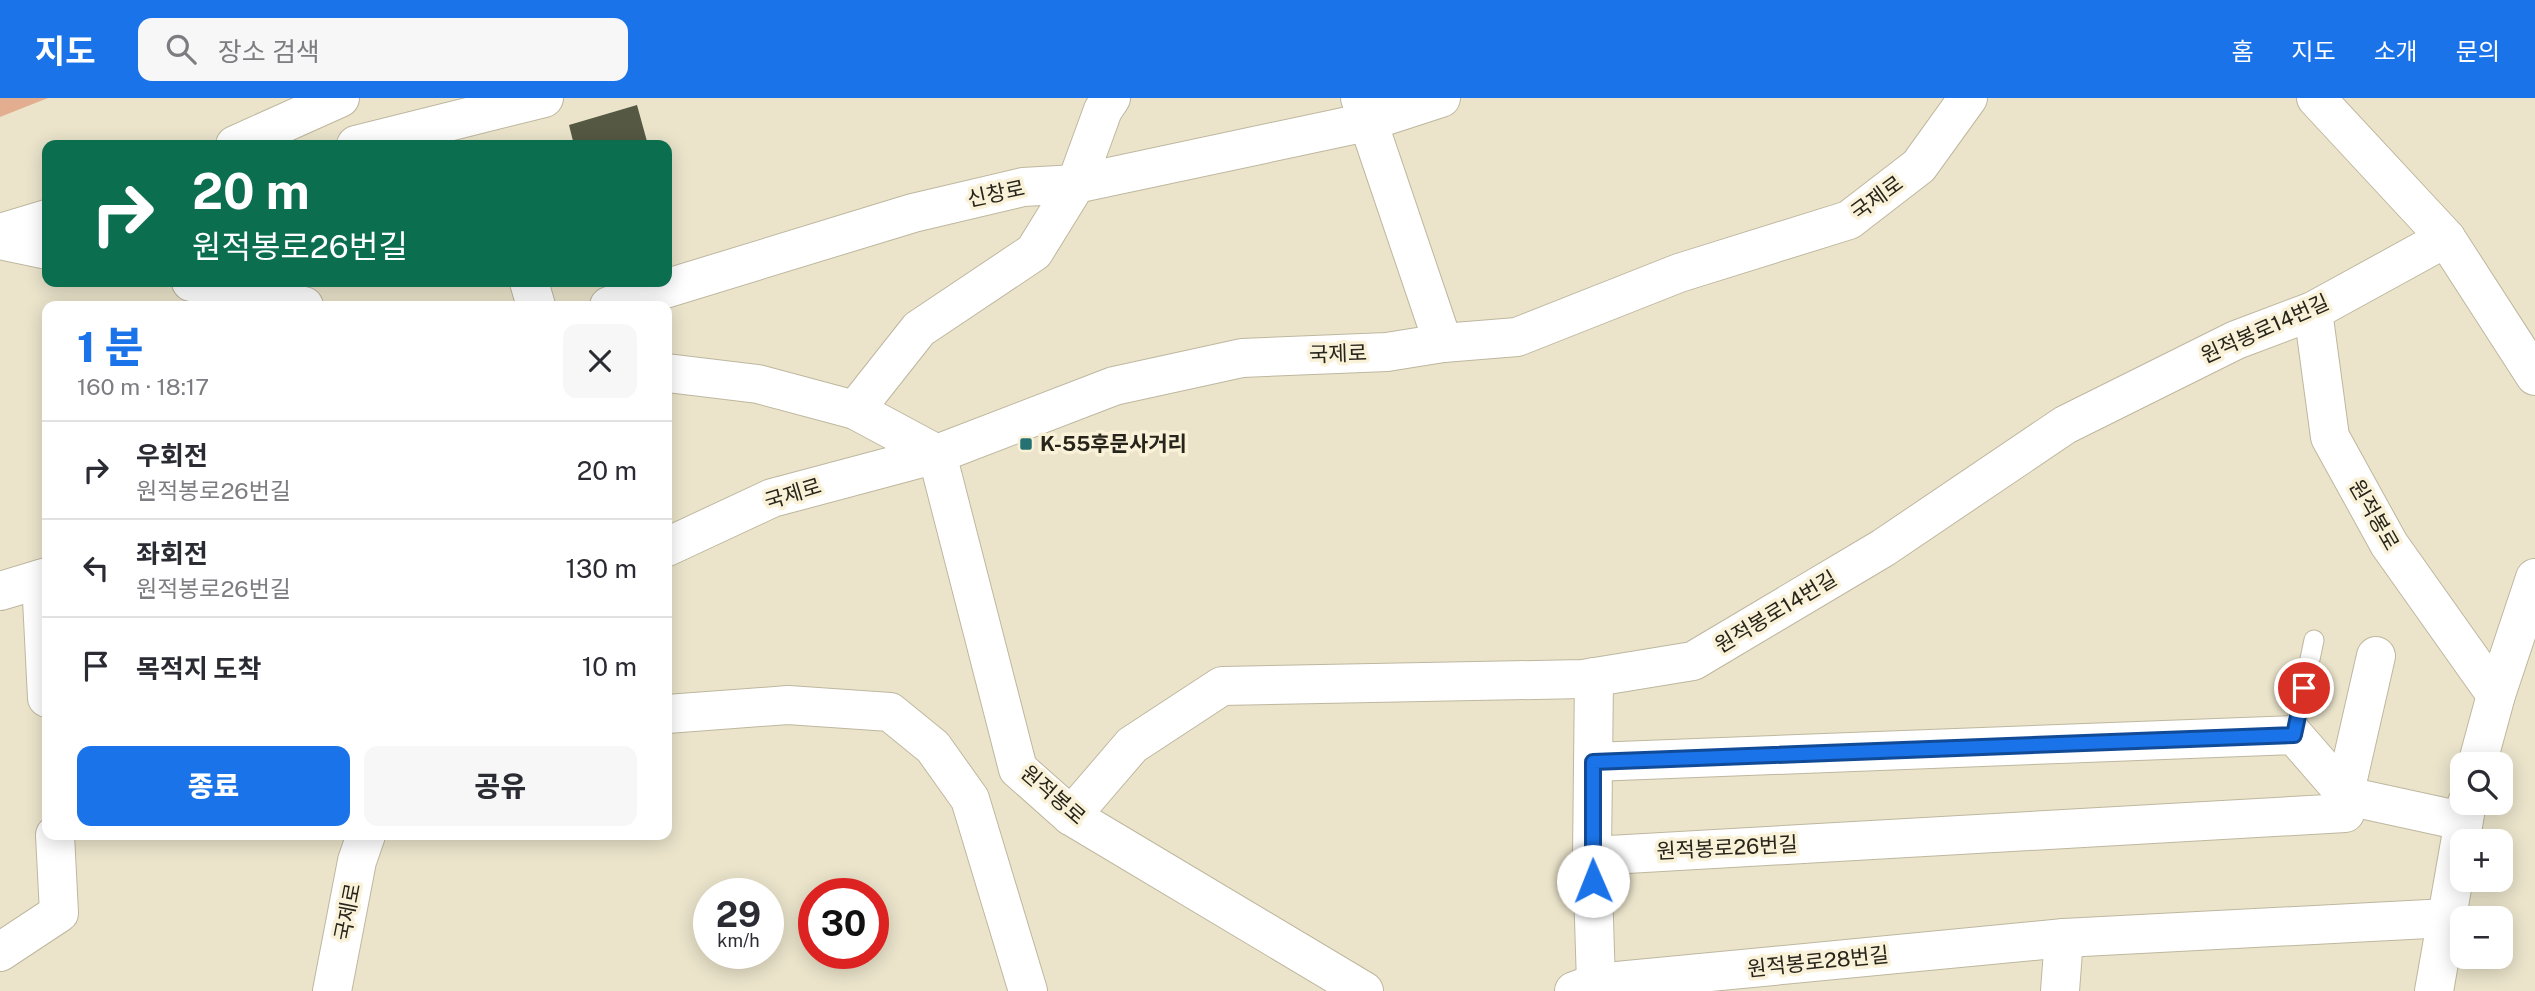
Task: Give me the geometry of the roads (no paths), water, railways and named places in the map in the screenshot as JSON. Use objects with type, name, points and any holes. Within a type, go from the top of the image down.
[{"type":"street","points":[[246,140],[340,98]]},
{"type":"street","points":[[381,140],[482,120],[544,98]]},
{"type":"street","points":[[855,410],[919,329],[1034,252],[1076,184],[1103,110],[1111,98]]},
{"type":"street","points":[[1441,98],[1363,110],[1443,343]]},
{"type":"street","name":"국제로","points":[[672,545],[772,498],[937,454],[1114,386],[1242,358],[1387,352],[1443,343],[1517,337],[1679,273],[1849,220],[1919,166],[1968,98]]},
{"type":"street","points":[[2316,98],[2446,239],[2535,376]]},
{"type":"street","name":"신창로","points":[[672,287],[914,213],[1023,187],[1076,184],[1363,110]]},
{"type":"street","points":[[0,233],[42,220]]},
{"type":"street","name":"원적봉로14번길","points":[[1071,816],[1132,745],[1222,686],[1594,677],[1693,661],[1884,548],[2065,425],[2236,340],[2313,311],[2446,239]]},
{"type":"street","points":[[0,240],[42,249]]},
{"type":"street","points":[[214,287],[280,301]]},
{"type":"street","name":"신창로","points":[[625,301],[671,287]]},
{"type":"street","name":"원적봉로","points":[[2313,311],[2330,437],[2389,544],[2496,695]]},
{"type":"street","points":[[672,374],[758,384],[855,410],[937,454]]},
{"type":"street","name":"원적봉로","points":[[937,454],[1018,769],[1071,816],[1364,991]]},
{"type":"street","points":[[2481,752],[2496,695],[2535,578]]},
{"type":"street","points":[[0,591],[42,579]]},
{"type":"street","points":[[2347,796],[2348,779],[2376,656]]},
{"type":"street","points":[[1585,987],[1592,856],[1594,677]]},
{"type":"street","points":[[672,713],[789,705],[890,712],[933,747],[970,799],[1028,991]]},
{"type":"street","points":[[1593,762],[2294,735],[2347,796],[2450,810]]},
{"type":"street","name":"원적봉로26번길","points":[[1592,856],[2345,813],[2347,796]]},
{"type":"street","points":[[2434,991],[2464,815]]},
{"type":"street","points":[[0,952],[59,914],[55,840]]},
{"type":"street","name":"국제로","points":[[332,991],[357,861],[364,840]]},
{"type":"street","name":"원적봉로28번길","points":[[1585,987],[2064,938],[2447,918]]},
{"type":"street","points":[[2060,991],[2064,938]]},
{"type":"lane","points":[[2294,735],[2314,640]]},
{"type":"place","name":"K-55후문사거리","points":[[1026,444]]}]
